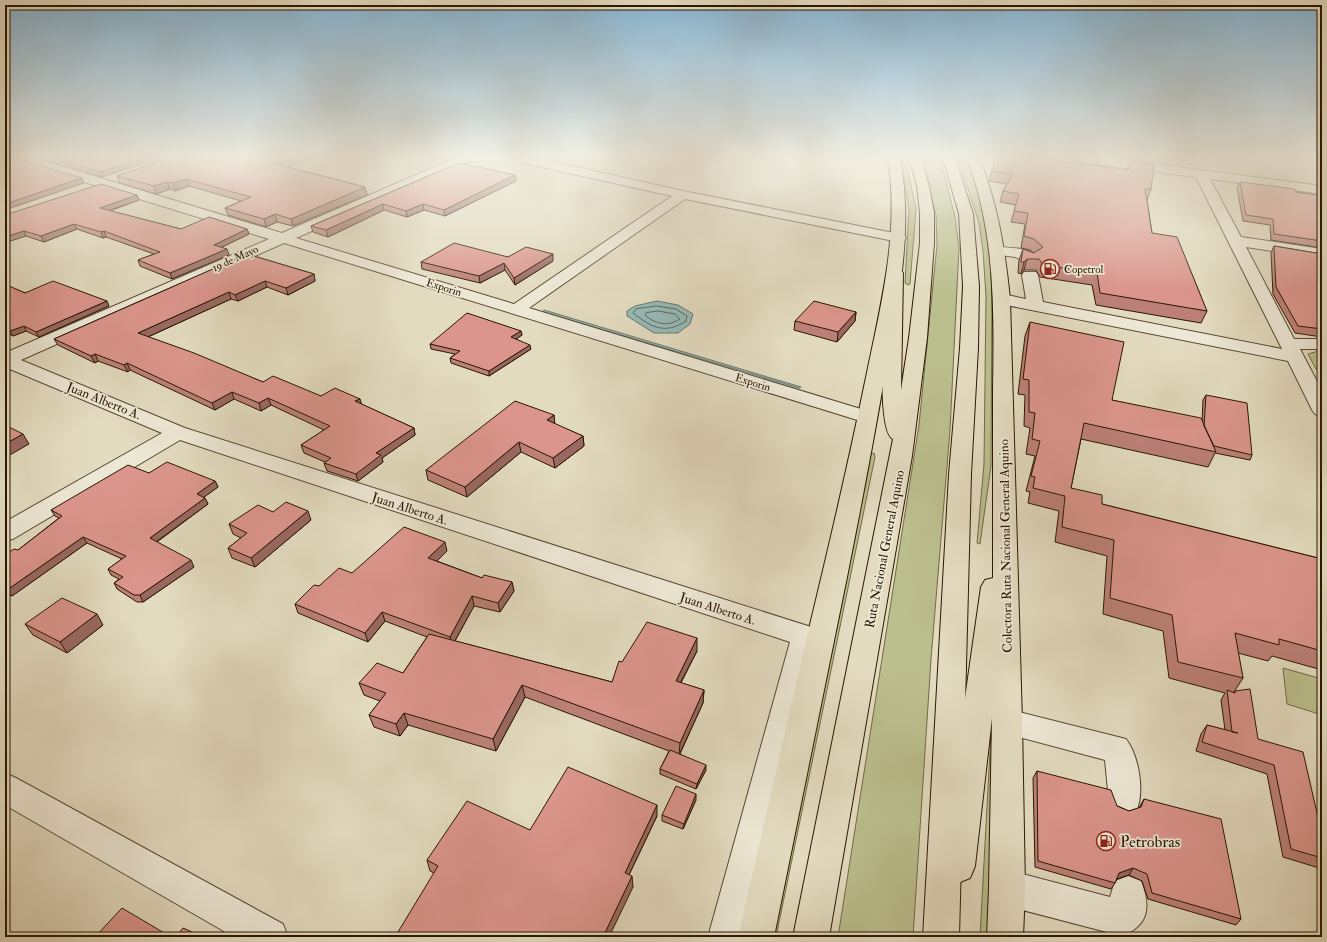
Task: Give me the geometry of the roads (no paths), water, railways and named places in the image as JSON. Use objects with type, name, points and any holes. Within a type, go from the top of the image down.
[{"type":"main road","points":[[756,937],[813,639],[850,508],[895,273],[899,238],[899,202]]},
{"type":"main road","name":"Ruta Nacional General Aquino","points":[[811,937],[901,456],[925,280],[927,243],[925,202]]},
{"type":"main road","points":[[941,937],[961,438],[969,344],[970,253],[962,202]]},
{"type":"main road","name":"Colectora Ruta Nacional General Aquino","points":[[987,202],[998,251],[1002,299],[1007,722],[1007,888],[1005,937]]},
{"type":"main road","points":[[895,273],[891,393],[901,456]]},
{"type":"main road","points":[[949,937],[1004,506]]},
{"type":"street","name":"Exporin","points":[[161,202],[517,309],[867,417]]},
{"type":"street","name":"19 de Mayo","points":[[5,360],[364,202]]},
{"type":"street","points":[[517,309],[673,202]]},
{"type":"street","points":[[718,202],[899,238]]},
{"type":"street","points":[[1215,202],[1322,410]]},
{"type":"street","points":[[1235,241],[1322,254]]},
{"type":"street","points":[[998,251],[1022,254],[1030,258]]},
{"type":"street","points":[[1030,275],[1035,306]]},
{"type":"street","points":[[1002,299],[1292,350],[1322,344]]},
{"type":"street","name":"Juan Alberto A.","points":[[5,360],[178,432],[813,639]]},
{"type":"street","points":[[1305,376],[1322,383]]},
{"type":"street","points":[[5,533],[178,432]]},
{"type":"street","points":[[726,937],[813,639]]},
{"type":"street","points":[[1007,722],[1115,749],[1121,758],[1125,801]]},
{"type":"street","points":[[5,788],[270,937]]},
{"type":"street","points":[[1007,888],[1122,918],[1129,912],[1128,894]]},
{"type":"water","points":[[657,301],[678,305],[693,314],[690,324],[678,333],[654,333],[627,316],[627,311],[635,306]]},
{"type":"water","points":[[544,310],[801,387],[799,388],[543,312]]},
{"type":"place","name":"Copetrol","points":[[1050,269]]},
{"type":"place","name":"Petrobras","points":[[1106,841]]}]
